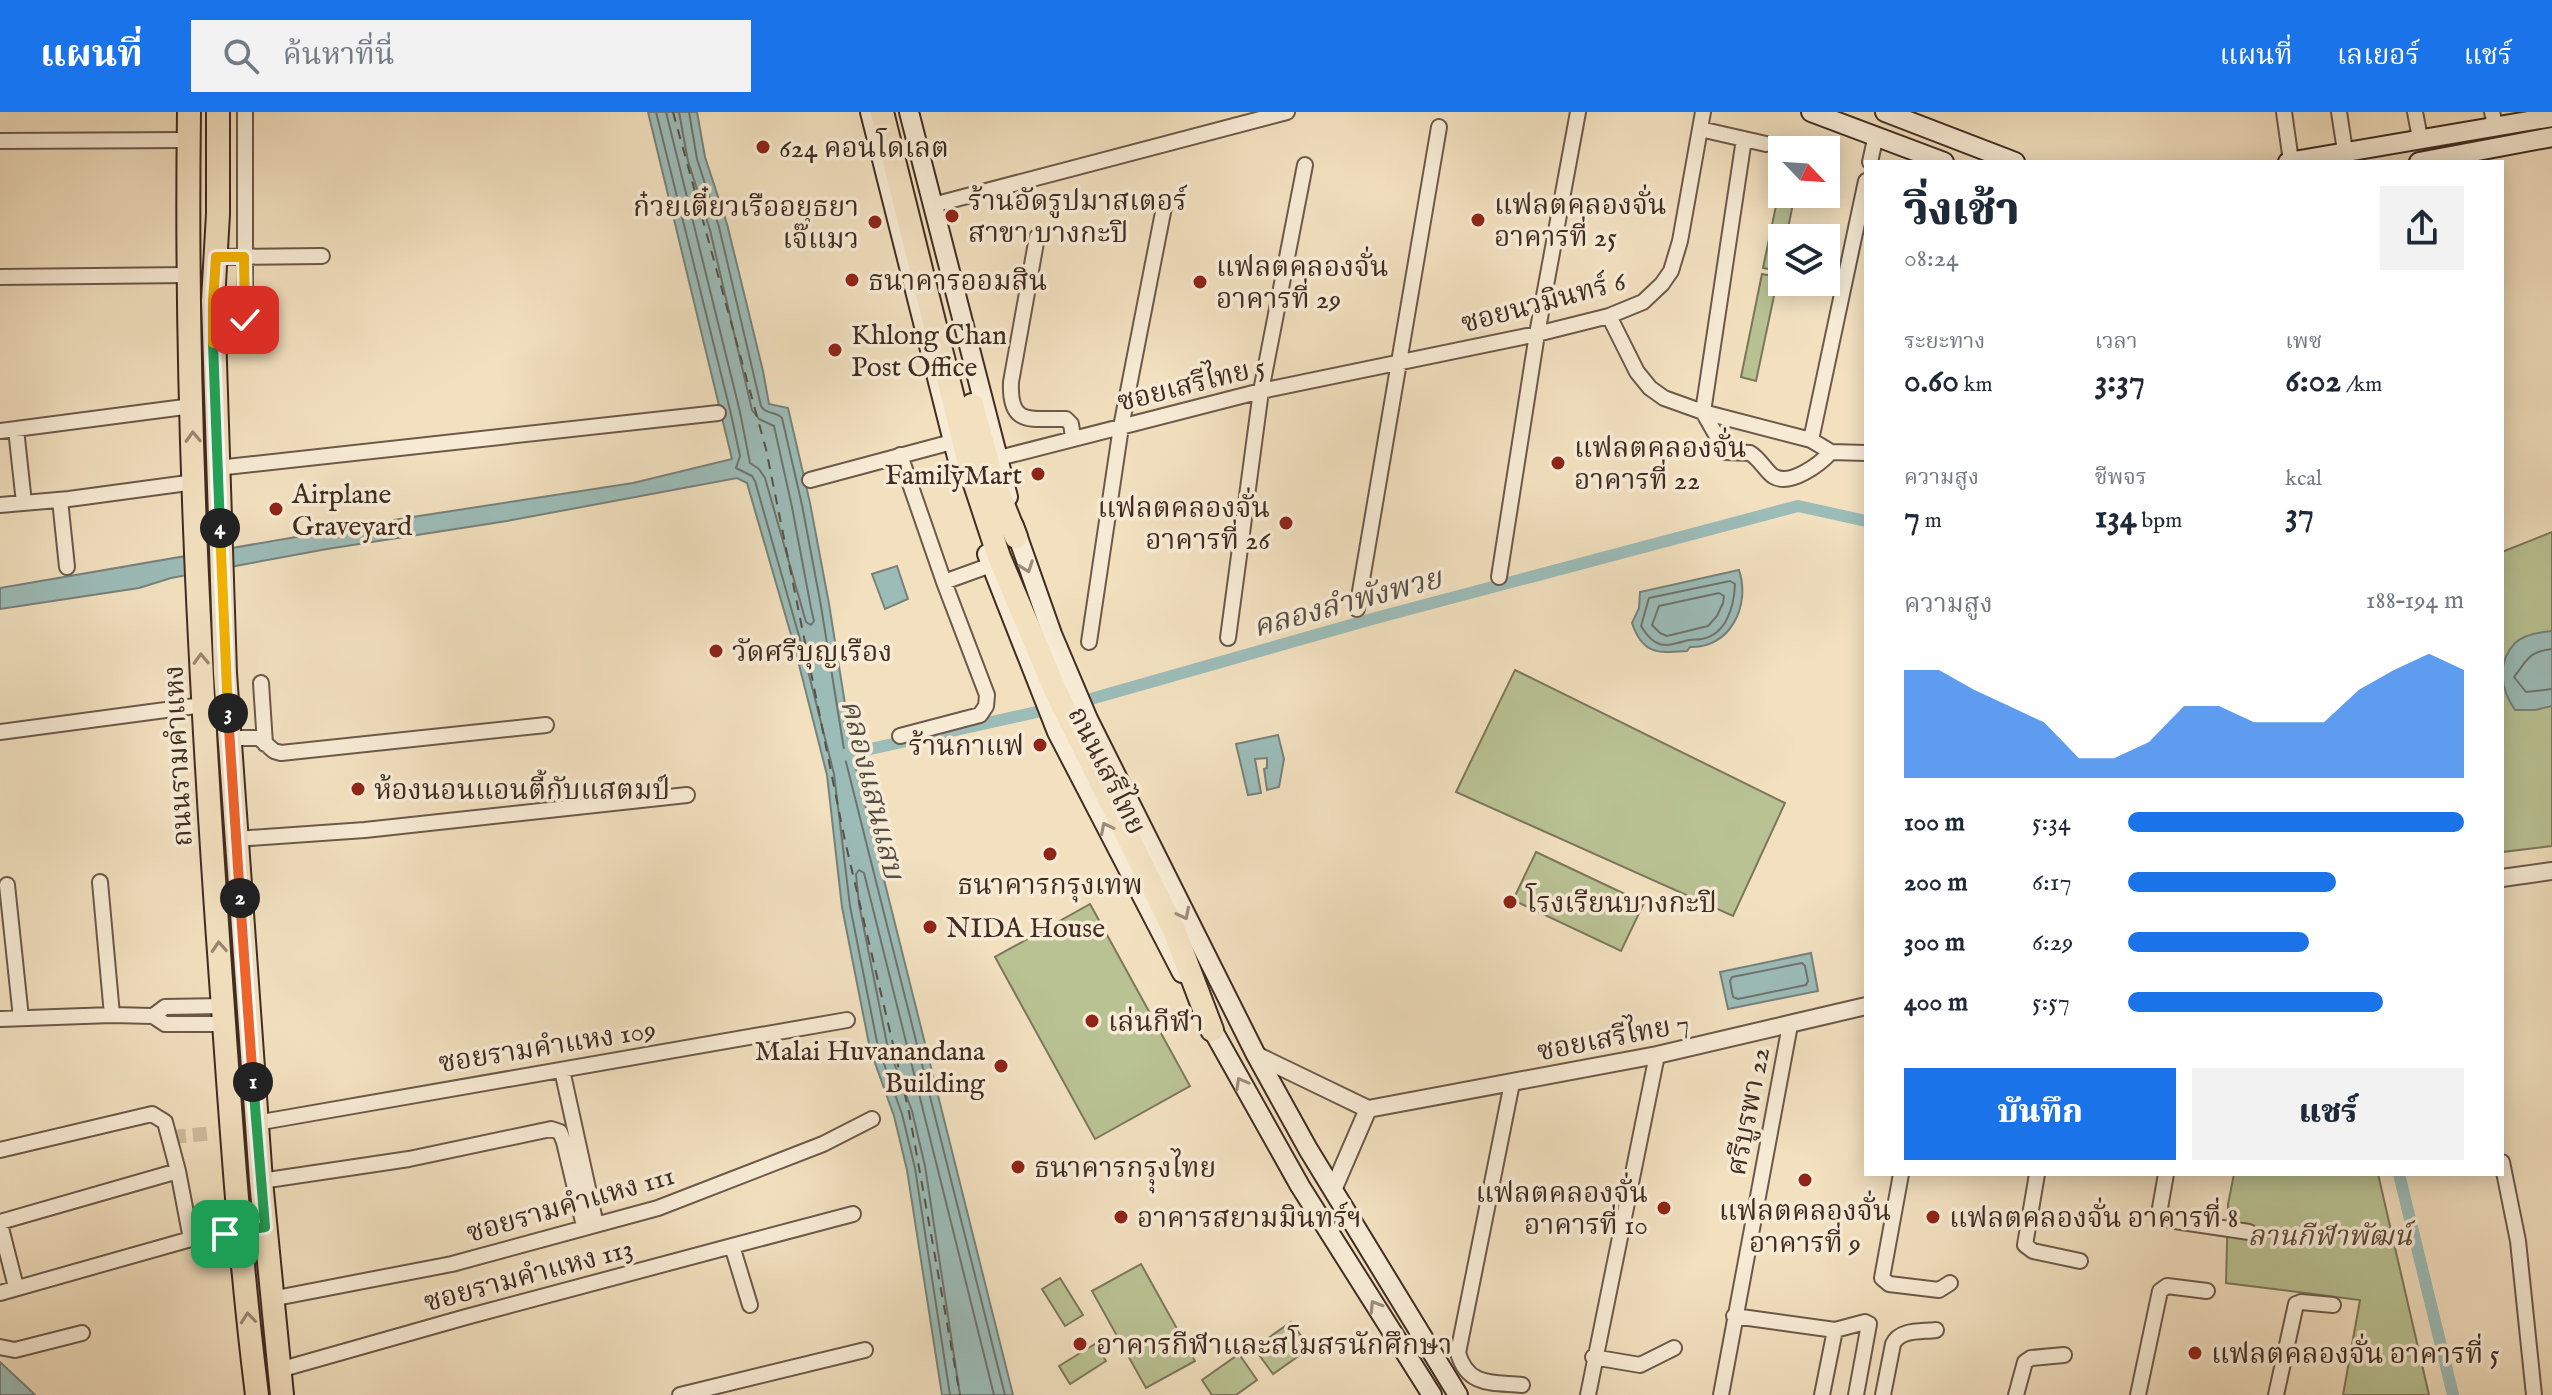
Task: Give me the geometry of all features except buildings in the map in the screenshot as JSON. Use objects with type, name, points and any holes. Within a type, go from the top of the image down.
[{"type":"main road","name":"ถนนรามคำแหง","points":[[189,112],[188,275],[192,406],[203,705],[223,1015],[223,1132],[239,1232],[257,1395]]},
{"type":"main road","name":"ถนนรามคำแหง","points":[[204,112],[205,229],[213,301],[229,738],[256,1123],[282,1395]]},
{"type":"main road","name":"ถนนรามคำแหง","points":[[213,301],[218,112]]},
{"type":"main road","name":"ถนนเสรีไทย","points":[[870,112],[952,442],[991,565],[1045,706],[1212,1030],[1300,1186],[1432,1395]]},
{"type":"main road","points":[[882,112],[972,475],[1004,571],[1043,664],[1174,930],[1212,1030]]},
{"type":"main road","points":[[897,112],[982,444],[1016,537]]},
{"type":"main road","name":"ถนนเสรีไทย","points":[[909,112],[999,458],[1016,537],[1088,719],[1256,1055],[1333,1190],[1458,1395]]},
{"type":"main road","points":[[1811,112],[1939,160]]},
{"type":"main road","points":[[1885,112],[2010,160]]},
{"type":"main road","points":[[2299,160],[2420,138],[2494,120],[2552,117]]},
{"type":"main road","points":[[2430,160],[2552,137]]},
{"type":"street","points":[[245,112],[245,320]]},
{"type":"street","points":[[933,205],[1287,112]]},
{"type":"street","points":[[1499,577],[1537,334],[1578,112]]},
{"type":"street","name":"ซอยนวมินทร์ 6","points":[[1397,364],[1609,316],[1643,302],[1671,271],[1680,241],[1703,112]]},
{"type":"street","points":[[2284,112],[2289,160]]},
{"type":"street","points":[[2339,112],[2345,151]]},
{"type":"street","points":[[2415,112],[2420,138]]},
{"type":"street","points":[[1357,609],[1439,127]]},
{"type":"street","points":[[1700,129],[1766,144]]},
{"type":"street","points":[[1870,160],[1876,135]]},
{"type":"street","points":[[1744,139],[1703,412],[1726,452],[1750,453],[1780,478],[1810,471],[1831,452]]},
{"type":"street","points":[[0,141],[188,140]]},
{"type":"street","points":[[1228,638],[1261,391],[1305,165]]},
{"type":"street","points":[[1811,440],[1864,190]]},
{"type":"street","points":[[1089,642],[1121,427],[1165,202]]},
{"type":"street","points":[[1037,237],[1010,400],[1017,412],[1027,418],[1066,419],[1071,424],[1073,437]]},
{"type":"street","points":[[216,257],[322,256]]},
{"type":"street","points":[[0,277],[188,275]]},
{"type":"street","points":[[1609,316],[1637,372],[1650,388],[1664,398],[1703,412],[1811,440],[1831,452],[1864,453]]},
{"type":"street","name":"ซอยเสรีไทย 5","points":[[999,458],[1261,391],[1397,364]]},
{"type":"street","points":[[0,431],[192,406]]},
{"type":"street","points":[[217,468],[718,413]]},
{"type":"street","points":[[16,429],[24,503]]},
{"type":"street","points":[[810,480],[952,442]]},
{"type":"street","points":[[900,455],[987,695],[986,706],[980,715],[900,736]]},
{"type":"street","points":[[0,505],[195,482]]},
{"type":"street","points":[[60,500],[67,567]]},
{"type":"street","points":[[944,582],[991,565]]},
{"type":"street","points":[[261,683],[265,744]]},
{"type":"street","points":[[0,732],[203,705]]},
{"type":"street","points":[[229,738],[259,738],[281,753],[546,725]]},
{"type":"street","points":[[236,839],[365,830],[687,795]]},
{"type":"street","points":[[2504,878],[2552,871]]},
{"type":"street","points":[[100,882],[112,1015]]},
{"type":"street","points":[[7,885],[21,1018]]},
{"type":"street","name":"ซอยเสรีไทย 7","points":[[1368,1109],[1657,1055],[1864,1006]]},
{"type":"street","points":[[0,1019],[153,1016],[165,1024],[223,1015]]},
{"type":"street","name":"ซอยรามคำแหง 109","points":[[256,1123],[847,1020]]},
{"type":"street","name":"ศรีบูรพา 22","points":[[1721,1395],[1790,1025]]},
{"type":"street","points":[[1256,1055],[1368,1109],[1333,1190]]},
{"type":"street","points":[[1588,1395],[1593,1357],[1657,1055]]},
{"type":"street","points":[[562,1070],[590,1224]]},
{"type":"street","points":[[1512,1083],[1458,1353],[1465,1370],[1477,1380],[1522,1385]]},
{"type":"street","points":[[0,1150],[152,1114],[165,1122],[171,1137],[191,1239]]},
{"type":"street","name":"ซอยรามคำแหง 111","points":[[271,1299],[452,1264],[672,1203],[823,1144],[872,1119]]},
{"type":"street","points":[[261,1181],[409,1159],[551,1129],[560,1132],[590,1224]]},
{"type":"street","points":[[16,1287],[0,1223],[178,1171]]},
{"type":"street","points":[[2504,1172],[2518,1241],[2534,1395]]},
{"type":"street","points":[[1901,1176],[1882,1278],[1889,1284],[1939,1290],[1950,1283]]},
{"type":"street","points":[[2037,1176],[2025,1245],[2033,1251],[2080,1261]]},
{"type":"street","points":[[2166,1176],[2161,1216],[2168,1220],[2249,1232]]},
{"type":"street","name":"ซอยรามคำแหง 113","points":[[279,1370],[853,1214]]},
{"type":"street","points":[[0,1293],[191,1239],[265,1227]]},
{"type":"street","points":[[732,1246],[750,1305]]},
{"type":"street","points":[[2138,1395],[2160,1291],[2167,1286],[2207,1291]]},
{"type":"street","points":[[2276,1395],[2296,1304],[2333,1305]]},
{"type":"street","points":[[1734,1316],[1835,1330],[1865,1322],[1869,1324],[1856,1395]]},
{"type":"street","points":[[1822,1395],[1835,1330]]},
{"type":"street","points":[[1883,1395],[1896,1336],[1936,1330]]},
{"type":"street","points":[[0,1347],[15,1350],[82,1333]]},
{"type":"street","points":[[1593,1357],[1640,1365],[1674,1348]]},
{"type":"street","points":[[680,1395],[865,1350]]},
{"type":"street","points":[[2016,1395],[2025,1362],[2031,1358],[2064,1355]]},
{"type":"green space","points":[[1776,208],[1792,208],[1789,224],[1772,224]]},
{"type":"green space","points":[[1768,244],[1768,269],[1763,268]]},
{"type":"green space","points":[[1762,274],[1768,275],[1768,296],[1774,296],[1756,381],[1741,377]]},
{"type":"green space","points":[[2552,532],[2552,846],[2504,852],[2504,551]]},
{"type":"green space","points":[[1515,670],[1785,803],[1733,916],[1456,792]]},
{"type":"green space","points":[[1536,852],[1644,903],[1621,951],[1513,900]]},
{"type":"green space","name":"เล่นกีฬา","points":[[1090,904],[1190,1086],[1095,1139],[995,957]]},
{"type":"green space","name":"ลานกีฬาพัฒน์","points":[[2234,1176],[2378,1176],[2429,1395],[2343,1395],[2360,1300],[2226,1283],[2228,1204]]},
{"type":"green space","points":[[1141,1264],[1195,1361],[1146,1388],[1092,1291]]},
{"type":"green space","points":[[1060,1278],[1083,1315],[1065,1326],[1042,1289]]},
{"type":"green space","points":[[1291,1322],[1310,1348],[1273,1374],[1254,1348]]},
{"type":"green space","points":[[1095,1344],[1106,1361],[1070,1384],[1059,1366]]},
{"type":"green space","points":[[1239,1354],[1257,1380],[1236,1395],[1212,1395],[1202,1380]]},
{"type":"water","points":[[648,112],[697,112],[705,157],[727,224],[769,404],[788,408],[829,604],[854,760],[1013,1395],[942,1395],[907,1170],[894,1116],[870,1049],[842,907],[827,775],[794,645],[747,483],[737,478],[507,521],[327,549],[171,578],[139,588],[0,609],[0,588],[406,518],[633,483],[732,459]]},
{"type":"water","points":[[897,566],[908,599],[885,609],[872,574]]},
{"type":"water","points":[[1739,570],[1742,597],[1739,610],[1726,633],[1716,641],[1690,647],[1687,651],[1669,652],[1654,650],[1641,642],[1632,623],[1639,608],[1640,592]]},
{"type":"water","points":[[2552,631],[2552,706],[2515,710],[2504,685],[2505,659],[2515,643],[2532,634]]},
{"type":"water","points":[[1278,735],[1284,759],[1279,787],[1267,790],[1264,769],[1267,768],[1267,758],[1255,759],[1261,793],[1248,795],[1236,744]]},
{"type":"water","points":[[1811,953],[1818,991],[1728,1009],[1720,972]]},
{"type":"water","points":[[0,1362],[31,1391],[35,1395],[0,1395]]},
{"type":"waterway","name":"คลองลำพังพวย","points":[[1073,704],[1372,619],[1798,506],[1864,521]]},
{"type":"waterway","name":"คลองลำพังพวย","points":[[839,756],[1055,708]]},
{"type":"waterway","name":"คลองลำพังพวย","points":[[2399,1176],[2453,1395]]},
{"type":"ferry route","points":[[673,112],[766,449],[845,841],[909,1112],[960,1395]]},
{"type":"tunnel","points":[[172,1137],[214,1133]]},
{"type":"place","name":"624 คอนโดเลต","points":[[763,147]]},
{"type":"place","name":"ร้านอัดรูปมาสเตอร์ สาขา บางกะปิ","points":[[952,216]]},
{"type":"place","name":"แฟลตคลองจั่น อาคารที่ 25","points":[[1478,220]]},
{"type":"place","name":"ก๋วยเตี๋ยวเรืออยุธยา เจ๊แมว","points":[[875,222]]},
{"type":"place","name":"ธนาคารออมสิน","points":[[852,280]]},
{"type":"place","name":"แฟลตคลองจั่น อาคารที่ 29","points":[[1200,282]]},
{"type":"place","name":"Khlong Chan Post Office","points":[[835,350]]},
{"type":"place","name":"แฟลตคลองจั่น อาคารที่ 22","points":[[1558,463]]},
{"type":"place","name":"FamilyMart","points":[[1038,474]]},
{"type":"place","name":"Airplane Graveyard","points":[[276,509]]},
{"type":"place","name":"แฟลตคลองจั่น อาคารที่ 26","points":[[1286,523]]},
{"type":"place","name":"วัดศรีบุญเรือง","points":[[716,651]]},
{"type":"place","name":"ร้านกาแฟ","points":[[1040,745]]},
{"type":"place","name":"ห้องนอนแอนตี้กับแสตมป์","points":[[358,789]]},
{"type":"place","name":"ธนาคารกรุงเทพ","points":[[1050,854]]},
{"type":"place","name":"โรงเรียนบางกะปิ","points":[[1510,902]]},
{"type":"place","name":"NIDA House","points":[[930,927]]},
{"type":"place","name":"เล่นกีฬา","points":[[1092,1021]]},
{"type":"place","name":"Malai Huvanandana Building","points":[[1001,1066]]},
{"type":"place","name":"ธนาคารกรุุงไทย","points":[[1018,1167]]},
{"type":"place","name":"แฟลตคลองจั่น อาคารที่ 9","points":[[1805,1180]]},
{"type":"place","name":"แฟลตคลองจั่น อาคารที่ 10","points":[[1664,1208]]},
{"type":"place","name":"อาคารสยามมินทร์ฯ","points":[[1121,1217]]},
{"type":"place","name":"แฟลตคลองจั่น อาคารที่ 8","points":[[1933,1217]]},
{"type":"place","name":"อาคารกีฬาและสโมสรนักศึกษา","points":[[1080,1344]]},
{"type":"place","name":"แฟลตคลองจั่น อาคารที่ 5","points":[[2195,1353]]},
{"type":"route","points":[[225,1234],[265,1227],[225,673],[214,378],[216,257],[244,257],[245,320]]},
{"type":"water label","name":"คลองแสนแสบ","points":[[873,789]]}]
